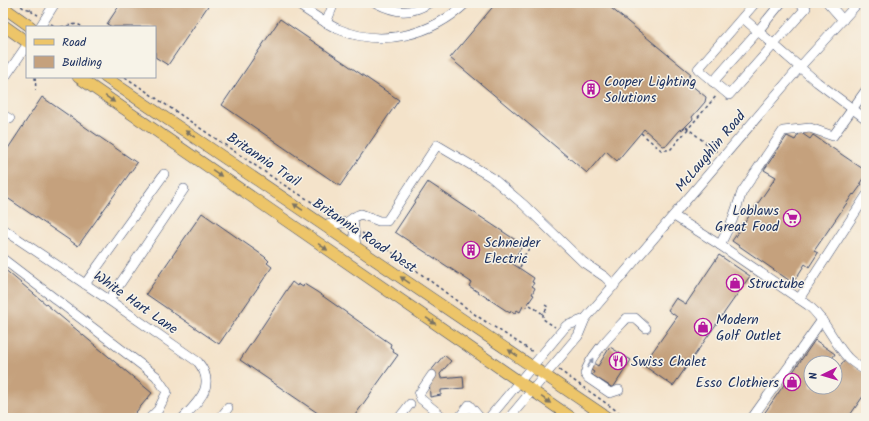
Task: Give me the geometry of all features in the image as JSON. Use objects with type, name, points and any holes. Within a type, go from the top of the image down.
[{"type":"main road","points":[[3,8],[30,26]]},
{"type":"main road","points":[[3,25],[26,41]]},
{"type":"main road","points":[[79,78],[572,418]]},
{"type":"main road","name":"Britannia Road West","points":[[106,78],[608,418]]},
{"type":"street","points":[[41,26],[55,3]]},
{"type":"street","points":[[296,3],[326,23],[346,32],[378,38],[394,37],[418,32],[434,26],[449,17],[466,3]]},
{"type":"street","points":[[326,23],[334,3]]},
{"type":"street","points":[[376,3],[385,7],[406,12],[414,11],[429,3]]},
{"type":"street","points":[[755,3],[698,69],[729,95],[806,8],[799,3]]},
{"type":"street","points":[[713,82],[758,32],[781,3]]},
{"type":"street","points":[[828,3],[843,20]]},
{"type":"street","name":"McLaughlin Road","points":[[509,418],[578,336],[585,319],[799,68],[858,3]]},
{"type":"street","points":[[743,18],[774,44],[799,68],[866,119]]},
{"type":"street","points":[[3,80],[26,46]]},
{"type":"street","points":[[720,245],[732,221],[742,192],[783,131],[810,128],[833,136],[866,90]]},
{"type":"street","points":[[324,225],[356,218],[387,221],[437,145],[491,177],[524,205],[583,262],[605,277],[614,286]]},
{"type":"street","points":[[85,284],[164,174]]},
{"type":"street","points":[[109,300],[184,189]]},
{"type":"street","points":[[799,299],[866,196]]},
{"type":"street","points":[[674,216],[720,245],[813,309],[849,359],[866,371]]},
{"type":"street","points":[[356,218],[356,247]]},
{"type":"street","name":"White Hart Lane","points":[[3,229],[109,300],[202,366],[206,379],[205,389],[200,399],[184,418]]},
{"type":"street","points":[[3,259],[156,376],[167,392],[158,410],[150,418]]},
{"type":"street","points":[[619,390],[610,393],[588,378],[585,374],[587,367],[607,340],[627,318],[635,318],[646,328]]},
{"type":"street","name":"McLaughlin Road","points":[[489,418],[566,326],[585,319]]},
{"type":"street","points":[[752,418],[822,320]]},
{"type":"street","points":[[432,375],[419,394],[421,399],[444,418]]},
{"type":"street","points":[[399,418],[410,404]]},
{"type":"street","points":[[459,418],[469,405],[480,418]]},
{"type":"street","points":[[220,418],[228,408]]},
{"type":"path","points":[[16,3],[24,8],[32,10],[32,12]]},
{"type":"path","points":[[29,3],[30,10]]},
{"type":"path","points":[[67,26],[77,24],[81,26]]},
{"type":"path","points":[[35,78],[36,90]]},
{"type":"path","name":"Britannia Trail","points":[[126,78],[282,183],[356,218],[389,250],[477,316],[531,350]]},
{"type":"path","points":[[641,132],[661,150],[670,150],[722,90]]},
{"type":"path","points":[[686,126],[723,158]]},
{"type":"path","points":[[520,267],[524,256],[534,241]]},
{"type":"path","points":[[530,305],[543,314]]},
{"type":"path","points":[[545,305],[548,307],[543,314],[543,319],[562,332]]},
{"type":"path","points":[[563,372],[627,418]]},
{"type":"building","points":[[121,3],[210,3],[168,65],[156,58],[156,26],[110,26],[107,24]]},
{"type":"building","name":"Cooper Lighting Solutions","points":[[496,3],[605,3],[691,74],[686,81],[706,97],[705,102],[692,117],[693,119],[680,130],[667,145],[663,146],[644,129],[617,161],[606,151],[587,173],[450,58]]},
{"type":"building","points":[[280,19],[399,100],[340,186],[222,105]]},
{"type":"building","points":[[42,97],[137,163],[78,246],[3,195],[3,156]]},
{"type":"building","name":"Loblaws Great Food","points":[[800,132],[810,139],[813,135],[866,171],[866,174],[860,183],[862,184],[854,195],[853,194],[814,251],[818,253],[809,267],[805,264],[793,283],[732,241],[776,177],[764,170],[787,136],[795,140]]},
{"type":"building","name":"Schneider Electric","points":[[428,182],[523,245],[515,257],[517,258],[513,264],[534,278],[532,282],[534,283],[532,286],[535,288],[532,294],[534,295],[525,308],[523,306],[520,312],[517,310],[515,313],[511,311],[510,313],[469,286],[471,282],[395,232]]},
{"type":"building","points":[[202,213],[265,257],[269,261],[267,263],[272,267],[219,344],[146,294]]},
{"type":"building","points":[[719,255],[750,276],[673,386],[643,365],[677,317],[668,310],[676,298],[686,304]]},
{"type":"building","points":[[3,268],[152,393],[131,418],[3,418]]},
{"type":"building","points":[[292,282],[297,286],[298,284],[303,287],[304,284],[317,292],[391,344],[390,347],[394,350],[393,352],[398,355],[353,418],[325,418],[240,360]]},
{"type":"building","points":[[815,340],[835,354],[834,355],[805,355]]},
{"type":"building","points":[[610,347],[631,360],[613,388],[592,375],[594,372],[588,368],[592,362],[598,366]]},
{"type":"building","points":[[444,355],[451,361],[440,374],[441,378],[463,376],[464,388],[441,390],[441,395],[430,397],[429,373]]},
{"type":"building","points":[[803,357],[803,395],[843,395],[843,363],[845,360],[866,374],[866,392],[848,418],[761,418]]},
{"type":"place","name":"Cooper Lighting Solutions","points":[[591,89]]},
{"type":"place","name":"Loblaws Great Food","points":[[792,218]]},
{"type":"place","name":"Schneider Electric","points":[[471,250]]},
{"type":"place","name":"Structube","points":[[735,283]]},
{"type":"place","name":"Modern Golf Outlet","points":[[703,327]]},
{"type":"place","name":"Swiss Chalet","points":[[618,361]]},
{"type":"place","name":"Esso Clothiers","points":[[792,382]]}]
